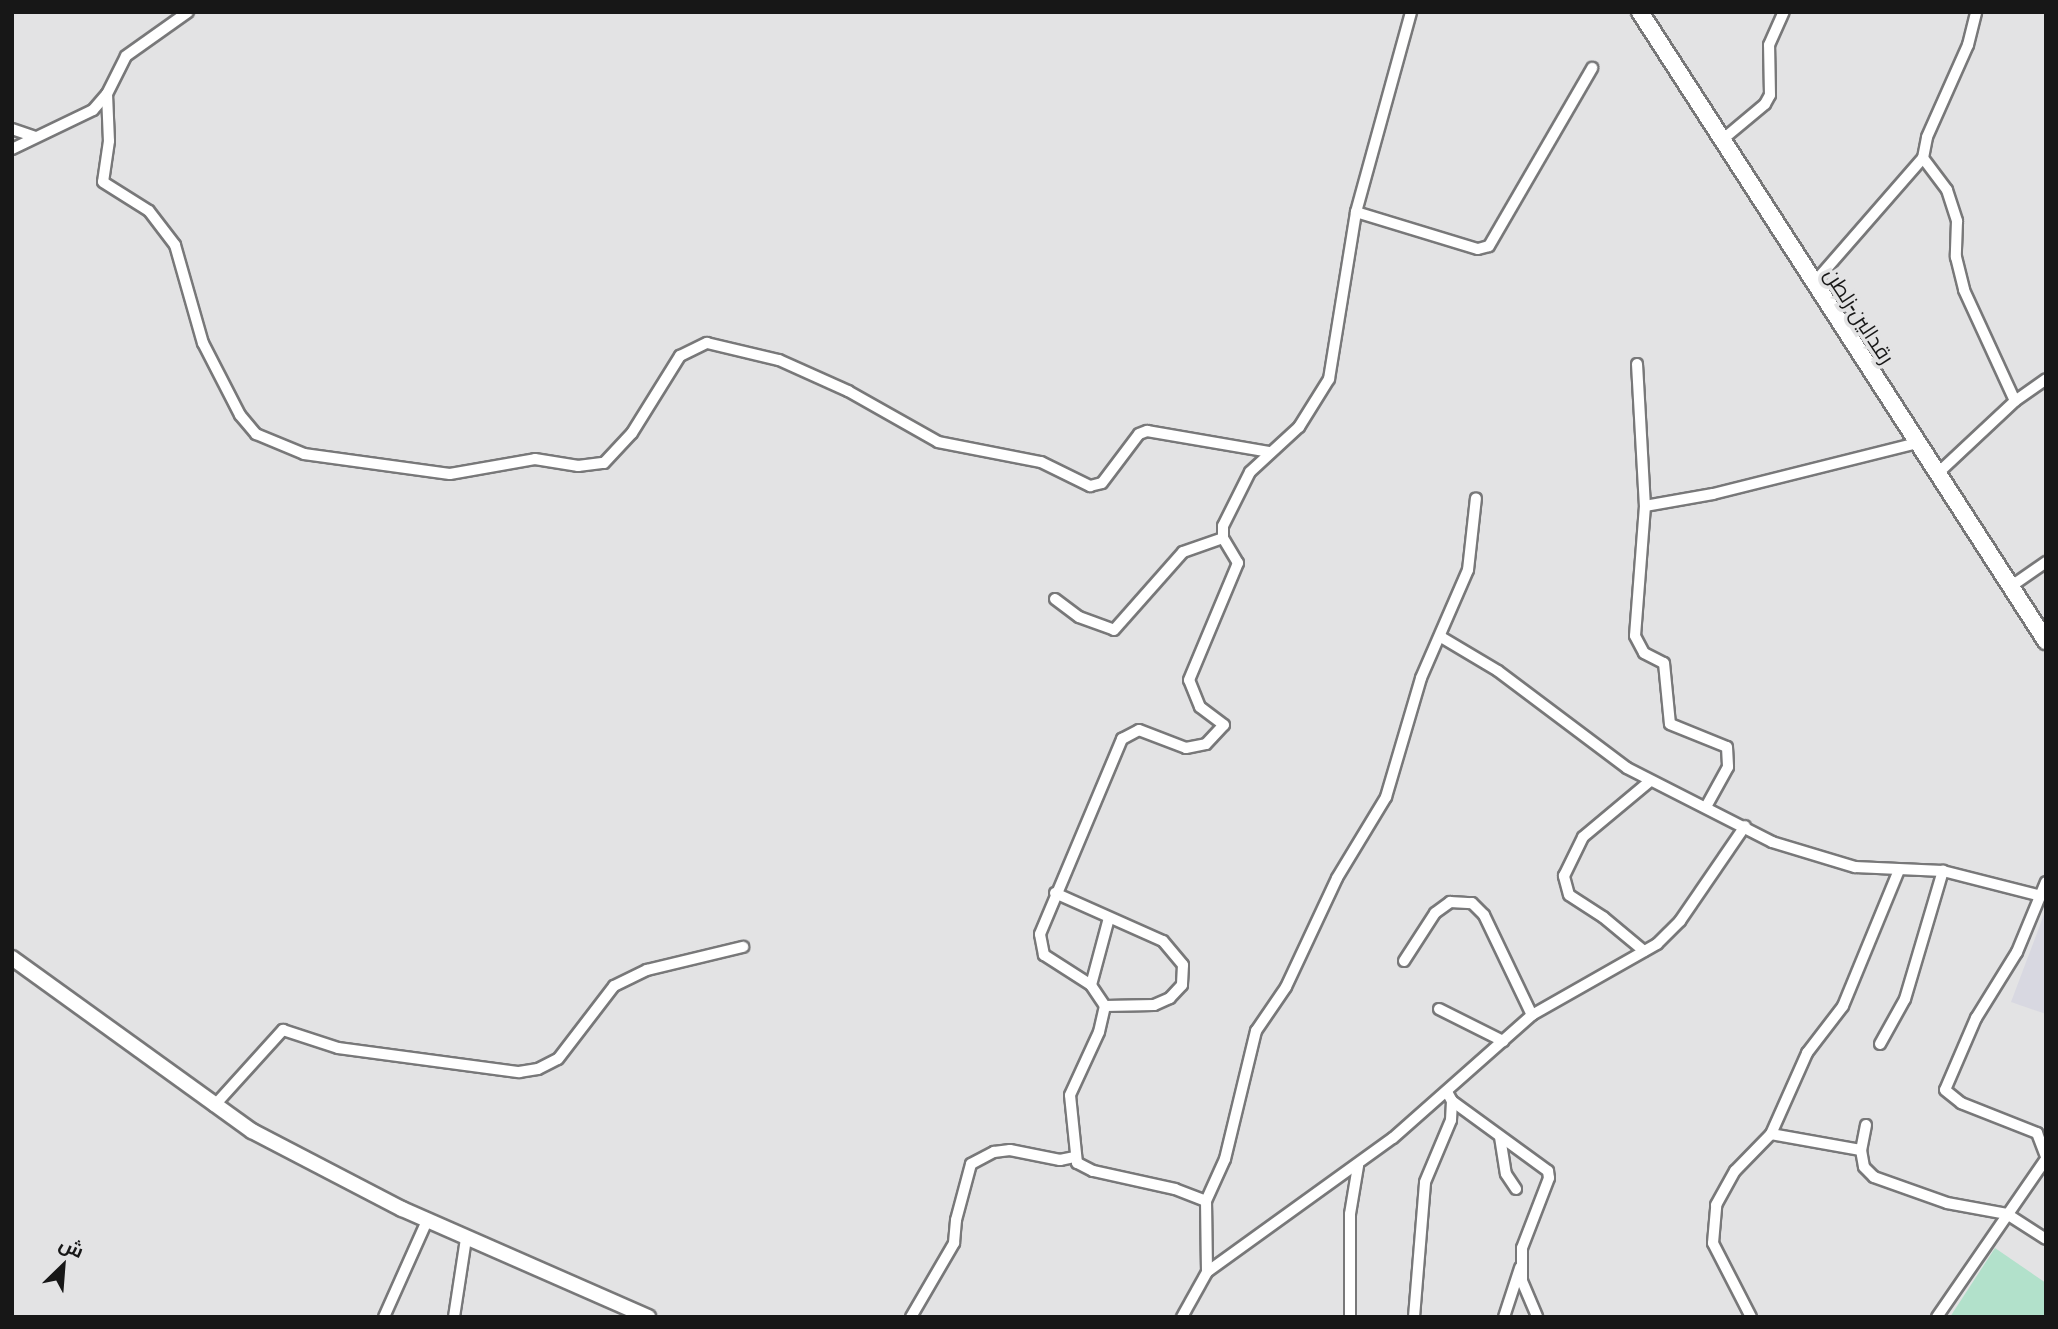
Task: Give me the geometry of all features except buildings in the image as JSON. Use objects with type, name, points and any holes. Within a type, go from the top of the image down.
[{"type":"main road","name":"رقدالين-زلطن","points":[[1640,12],[2046,641]]},
{"type":"street","points":[[12,149],[93,110],[107,94],[126,56],[188,12]]},
{"type":"street","points":[[1074,1157],[1072,1083],[1099,1032],[1105,1006],[1091,985],[1052,962],[1040,944],[1055,893],[1116,749],[1129,732],[1149,732],[1186,748],[1206,744],[1224,725],[1200,707],[1189,680],[1238,564],[1223,538],[1223,526],[1245,482],[1270,452],[1308,416],[1329,379],[1356,212],[1411,12]]},
{"type":"street","points":[[1722,140],[1765,104],[1770,95],[1769,45],[1784,12]]},
{"type":"street","points":[[1814,284],[1923,158],[1927,138],[1968,45],[1976,12]]},
{"type":"street","points":[[1356,212],[1478,248],[1489,246],[1592,68]]},
{"type":"street","points":[[107,94],[109,141],[103,182],[149,211],[175,245],[203,343],[240,415],[256,433],[304,454],[450,474],[535,459],[578,466],[604,463],[632,433],[680,356],[707,343],[745,348],[779,360],[848,391],[938,442],[1041,462],[1090,486],[1102,483],[1139,434],[1147,430],[1270,452]]},
{"type":"street","points":[[12,129],[35,137]]},
{"type":"street","points":[[1923,158],[1947,190],[1957,221],[1955,257],[1964,290],[2015,401]]},
{"type":"street","points":[[1637,364],[1645,506],[1635,636],[1644,653],[1664,663],[1670,724],[1727,747],[1728,767],[1707,805]]},
{"type":"street","points":[[1937,474],[2015,401],[2046,379]]},
{"type":"street","points":[[1645,506],[1713,494],[1917,443]]},
{"type":"street","points":[[1207,1272],[1206,1201],[1224,1159],[1256,1031],[1286,987],[1337,878],[1386,797],[1421,678],[1468,570],[1476,499]]},
{"type":"street","points":[[1055,599],[1079,617],[1114,630],[1183,552],[1223,538]]},
{"type":"street","points":[[2010,587],[2046,562]]},
{"type":"street","points":[[1441,636],[1498,671],[1584,739],[1649,782],[1707,805],[1772,842],[1829,861],[1899,870],[1943,871],[2041,896]]},
{"type":"street","points":[[1644,951],[1604,916],[1569,895],[1564,876],[1583,837],[1649,782]]},
{"type":"street","points":[[1182,1317],[1207,1272],[1358,1166],[1450,1096],[1532,1015],[1644,951],[1680,921],[1745,826]]},
{"type":"street","points":[[1751,1317],[1720,1262],[1712,1217],[1735,1171],[1771,1134],[1807,1053],[1843,1006],[1899,870]]},
{"type":"street","points":[[1881,1044],[1905,999],[1943,871]]},
{"type":"street","points":[[1937,1317],[2007,1214],[2036,1179],[2046,1158],[2044,1136],[1952,1099],[1945,1090],[1961,1049],[2017,952],[2046,882]]},
{"type":"street","points":[[1055,893],[1170,947],[1183,965],[1184,978],[1177,992],[1160,1004],[1105,1006]]},
{"type":"street","points":[[1404,961],[1435,913],[1450,902],[1472,903],[1484,915],[1532,1015]]},
{"type":"street","points":[[1091,985],[1109,918]]},
{"type":"street","points":[[214,1106],[283,1030],[338,1048],[519,1072],[538,1069],[558,1059],[614,986],[647,970],[743,947]]},
{"type":"street","points":[[12,958],[252,1131],[427,1221],[648,1317]]},
{"type":"street","points":[[1439,1009],[1503,1041]]},
{"type":"street","points":[[1450,1096],[1500,1137],[1539,1163],[1549,1178],[1529,1223],[1521,1267],[1504,1317]]},
{"type":"street","points":[[1414,1317],[1423,1191],[1451,1120],[1450,1096]]},
{"type":"street","points":[[1867,1125],[1861,1150],[1864,1167],[1879,1180],[1947,1203],[2007,1214],[2046,1239]]},
{"type":"street","points":[[1771,1134],[1861,1150]]},
{"type":"street","points":[[1500,1137],[1506,1174],[1516,1189]]},
{"type":"street","points":[[911,1317],[954,1243],[956,1220],[971,1164],[994,1152],[1010,1150],[1060,1160],[1074,1157],[1093,1171],[1175,1189],[1206,1201]]},
{"type":"street","points":[[1350,1317],[1350,1214],[1358,1166]]},
{"type":"street","points":[[384,1317],[427,1221]]},
{"type":"street","points":[[454,1317],[466,1239]]},
{"type":"street","points":[[1521,1267],[1527,1299],[1537,1317]]},
{"type":"shaded area","points":[[2046,909],[2046,1014],[2011,1002]]},
{"type":"green space","points":[[1995,1248],[2046,1283],[2046,1317],[1950,1317]]}]
